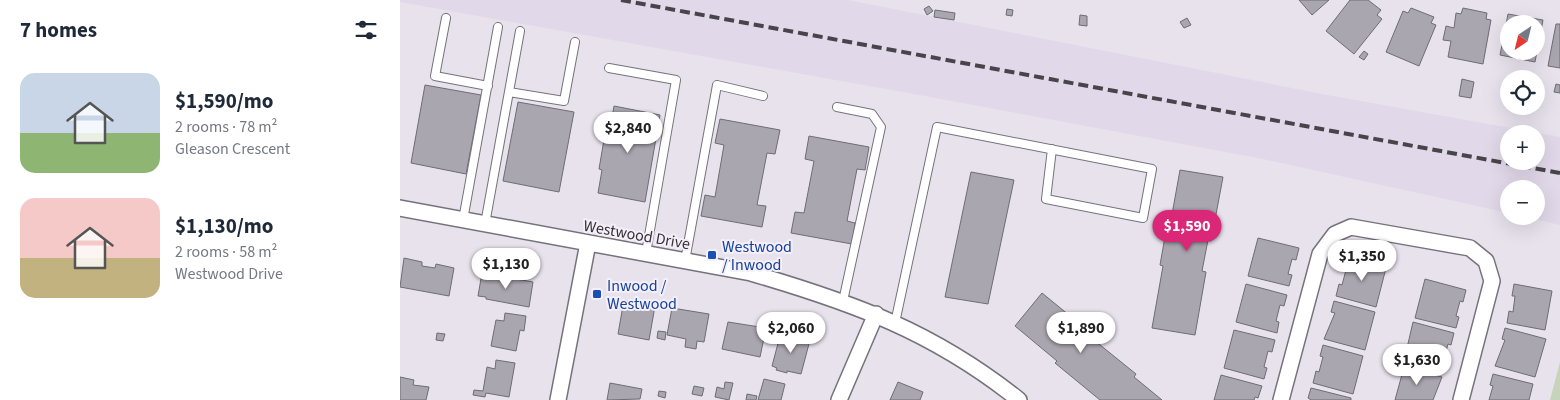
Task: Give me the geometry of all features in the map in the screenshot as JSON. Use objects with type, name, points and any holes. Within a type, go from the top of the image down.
[{"type":"street","name":"Westwood Drive","points":[[400,208],[751,273],[842,301],[876,314],[933,342],[983,372],[1019,400]]},
{"type":"street","points":[[1281,400],[1320,254],[1335,234],[1351,227],[1470,248],[1486,261],[1492,281],[1461,400]]},
{"type":"street","points":[[558,400],[588,243]]},
{"type":"street","points":[[839,400],[876,314]]},
{"type":"lane","points":[[446,18],[435,76],[488,86]]},
{"type":"lane","points":[[463,220],[498,27]]},
{"type":"lane","points":[[486,224],[520,31]]},
{"type":"lane","points":[[509,92],[564,101],[575,42]]},
{"type":"lane","points":[[609,68],[676,80],[646,253]]},
{"type":"lane","points":[[685,261],[717,85],[763,96]]},
{"type":"lane","points":[[837,107],[872,114],[881,127],[842,301]]},
{"type":"lane","points":[[895,323],[937,127],[1052,149],[1152,169],[1142,218],[1046,199],[1052,149]]},
{"type":"shaded area","points":[[400,0],[848,0],[1327,95],[1500,126],[1500,170],[1545,170],[1545,134],[1560,137],[1560,225],[1545,221],[1545,180],[1500,180],[1500,211],[1263,159],[400,2]]},
{"type":"green space","points":[[1560,362],[1560,400],[1550,400]]},
{"type":"building","points":[[1299,0],[1329,0],[1312,15]]},
{"type":"building","points":[[1350,0],[1368,0],[1381,10],[1377,15],[1382,19],[1354,54],[1326,31]]},
{"type":"building","points":[[929,6],[933,11],[927,15],[924,9]]},
{"type":"building","points":[[1411,8],[1434,17],[1431,23],[1436,25],[1419,66],[1386,52],[1403,11],[1408,13]]},
{"type":"building","points":[[1463,8],[1487,13],[1486,19],[1491,20],[1483,64],[1448,57],[1451,41],[1443,40],[1446,26],[1454,28],[1456,13],[1461,14]]},
{"type":"building","points":[[1007,9],[1013,10],[1012,16],[1006,15]]},
{"type":"building","points":[[935,10],[955,13],[954,20],[934,17]]},
{"type":"building","points":[[1080,15],[1087,16],[1087,26],[1079,25]]},
{"type":"building","points":[[1187,18],[1191,25],[1184,28],[1180,22]]},
{"type":"building","points":[[1556,24],[1560,24],[1560,68],[1548,66]]},
{"type":"building","points":[[1364,51],[1368,54],[1364,60],[1359,57]]},
{"type":"building","points":[[1462,79],[1474,82],[1471,98],[1459,96]]},
{"type":"building","points":[[1556,84],[1560,85],[1560,93],[1554,92]]},
{"type":"building","points":[[425,85],[481,95],[466,174],[411,163]]},
{"type":"building","points":[[518,102],[574,112],[559,192],[503,181]]},
{"type":"building","points":[[614,106],[660,115],[645,202],[598,193],[602,170],[599,169],[606,128],[610,129]]},
{"type":"building","points":[[720,119],[780,130],[775,154],[767,153],[757,205],[766,206],[762,227],[701,216],[705,195],[715,197],[724,145],[715,143]]},
{"type":"building","points":[[809,136],[869,147],[865,170],[857,169],[847,221],[855,223],[852,244],[791,233],[795,212],[804,213],[814,161],[805,159]]},
{"type":"building","points":[[1180,170],[1223,177],[1211,241],[1208,240],[1202,271],[1206,272],[1195,335],[1152,328],[1163,266],[1160,265],[1166,231],[1169,231]]},
{"type":"building","points":[[971,172],[1014,180],[988,304],[945,297]]},
{"type":"building","points":[[1258,238],[1299,248],[1296,260],[1292,259],[1288,274],[1292,275],[1289,286],[1248,276]]},
{"type":"building","points":[[404,258],[422,262],[422,266],[435,268],[436,264],[454,268],[449,296],[400,287]]},
{"type":"building","points":[[1346,258],[1386,268],[1376,307],[1336,296],[1339,284],[1342,285],[1346,270],[1343,269]]},
{"type":"building","points":[[482,273],[533,282],[529,307],[478,296]]},
{"type":"building","points":[[1425,279],[1466,290],[1463,302],[1460,301],[1456,316],[1459,317],[1456,328],[1415,318]]},
{"type":"building","points":[[1246,284],[1287,295],[1284,306],[1280,305],[1276,321],[1279,322],[1277,333],[1236,322]]},
{"type":"building","points":[[1514,284],[1552,291],[1545,330],[1507,323],[1509,311],[1513,312],[1515,296],[1512,296]]},
{"type":"building","points":[[1042,293],[1086,329],[1084,332],[1136,374],[1134,377],[1162,400],[1100,400],[1055,363],[1057,361],[1015,326]]},
{"type":"building","points":[[624,300],[655,306],[649,340],[618,334]]},
{"type":"building","points":[[1334,301],[1375,312],[1365,350],[1324,339],[1335,313],[1331,312]]},
{"type":"building","points":[[672,308],[709,314],[704,342],[697,341],[696,349],[685,347],[686,339],[667,335]]},
{"type":"building","points":[[505,313],[526,316],[524,331],[520,330],[516,351],[491,346],[496,320],[504,321]]},
{"type":"building","points":[[728,322],[766,328],[760,357],[722,349]]},
{"type":"building","points":[[1413,322],[1454,333],[1451,345],[1448,344],[1444,359],[1447,360],[1444,371],[1404,361]]},
{"type":"building","points":[[1505,328],[1546,339],[1535,377],[1495,366],[1505,340],[1502,339]]},
{"type":"building","points":[[1234,330],[1275,340],[1272,352],[1268,351],[1264,367],[1267,368],[1264,379],[1224,368]]},
{"type":"building","points":[[658,331],[666,332],[665,340],[657,338]]},
{"type":"building","points":[[781,332],[810,340],[801,374],[776,370],[777,368],[772,366]]},
{"type":"building","points":[[437,333],[445,334],[443,341],[436,340]]},
{"type":"building","points":[[1323,345],[1363,356],[1353,394],[1313,383],[1316,371],[1319,372],[1323,357],[1320,356]]},
{"type":"building","points":[[496,360],[515,363],[509,397],[486,393],[485,397],[473,395],[474,390],[483,391],[487,367],[495,369]]},
{"type":"building","points":[[1404,367],[1442,377],[1433,400],[1395,400]]},
{"type":"building","points":[[1493,374],[1533,384],[1529,400],[1489,400],[1493,386],[1490,385]]},
{"type":"building","points":[[1221,375],[1262,386],[1258,398],[1255,397],[1254,400],[1214,400]]},
{"type":"building","points":[[400,377],[414,380],[413,385],[429,387],[426,400],[400,400]]},
{"type":"building","points":[[764,379],[785,384],[781,400],[758,400]]},
{"type":"building","points":[[725,382],[733,383],[729,400],[715,397],[717,387],[724,389]]},
{"type":"building","points":[[898,382],[923,392],[920,400],[890,400]]},
{"type":"building","points":[[610,383],[642,389],[640,399],[607,400]]},
{"type":"building","points":[[694,386],[704,388],[702,396],[692,394]]},
{"type":"building","points":[[1311,388],[1351,398],[1351,400],[1311,400],[1308,398]]},
{"type":"building","points":[[659,391],[666,392],[665,398],[658,396]]},
{"type":"building","points":[[747,394],[757,396],[756,400],[746,400]]},
{"type":"railway","points":[[621,0],[1560,173]]},
{"type":"place","name":"Westwood / Inwood","points":[[712,255]]},
{"type":"place","name":"Inwood / Westwood","points":[[597,294]]}]
